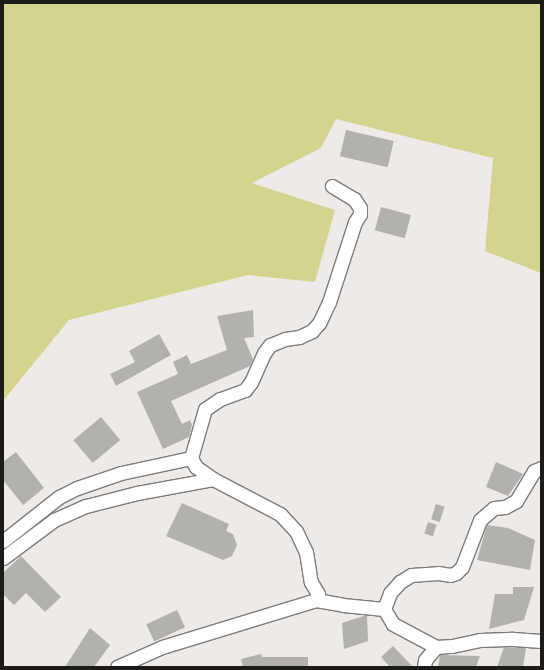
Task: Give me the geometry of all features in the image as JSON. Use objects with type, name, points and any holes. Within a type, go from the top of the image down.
[{"type":"street","points":[[316,600],[318,594],[312,582],[306,552],[296,531],[280,514],[213,479],[196,467],[191,458],[205,409],[220,399],[245,390],[251,382],[264,353],[270,345],[312,331],[319,323],[329,302],[355,222],[360,214],[360,208],[354,199],[332,186]]},
{"type":"street","points":[[3,541],[42,509],[59,497],[77,488],[121,473],[191,458]]},
{"type":"street","points":[[384,609],[390,593],[400,582],[412,575],[438,573],[450,575],[456,573],[462,567],[480,520],[494,508],[505,507],[516,501],[534,471],[541,468]]},
{"type":"street","points":[[3,558],[54,520],[80,508],[136,493],[213,479]]},
{"type":"street","points":[[117,667],[162,647],[316,600],[343,605],[384,609]]},
{"type":"street","points":[[384,609],[393,624],[436,647],[452,646],[480,640],[513,639],[541,641]]},
{"type":"street","points":[[424,667],[425,660],[436,647]]},
{"type":"green space","points":[[3,3],[541,3],[541,273],[485,251],[493,158],[336,119],[321,148],[252,183],[335,210],[315,282],[248,275],[69,320],[3,401]]},
{"type":"building","points":[[346,130],[394,141],[388,167],[340,156]]},
{"type":"building","points":[[381,207],[411,215],[405,238],[375,230]]},
{"type":"building","points":[[253,310],[254,337],[244,338],[253,359],[250,366],[171,401],[182,424],[190,420],[192,425],[189,437],[163,449],[137,392],[178,374],[173,362],[187,355],[191,364],[227,350],[217,316]]},
{"type":"building","points":[[159,334],[171,355],[116,386],[110,374],[135,362],[129,351]]},
{"type":"building","points":[[101,417],[120,440],[93,463],[73,440]]},
{"type":"building","points":[[16,452],[44,488],[23,505],[3,480],[3,462]]},
{"type":"building","points":[[496,462],[523,474],[508,496],[486,487]]},
{"type":"building","points":[[182,503],[229,524],[226,531],[233,534],[237,545],[232,556],[223,560],[166,536]]},
{"type":"building","points":[[436,504],[445,507],[440,522],[431,519]]},
{"type":"building","points":[[428,522],[437,525],[433,536],[424,533]]},
{"type":"building","points":[[487,525],[508,528],[535,540],[530,570],[477,560]]},
{"type":"building","points":[[21,556],[61,597],[45,612],[26,593],[14,605],[3,594],[3,573]]},
{"type":"building","points":[[513,587],[534,587],[524,620],[489,629],[495,594],[513,594]]},
{"type":"building","points":[[177,610],[185,627],[154,642],[146,624]]},
{"type":"building","points":[[367,615],[368,641],[344,649],[342,623]]},
{"type":"building","points":[[90,628],[110,645],[94,667],[65,667]]},
{"type":"building","points":[[393,646],[413,667],[390,667],[381,657]]},
{"type":"building","points":[[504,647],[526,648],[523,667],[497,667]]},
{"type":"building","points":[[261,654],[262,657],[308,657],[308,667],[243,667],[241,659]]},
{"type":"building","points":[[440,655],[480,656],[476,667],[438,667]]}]
